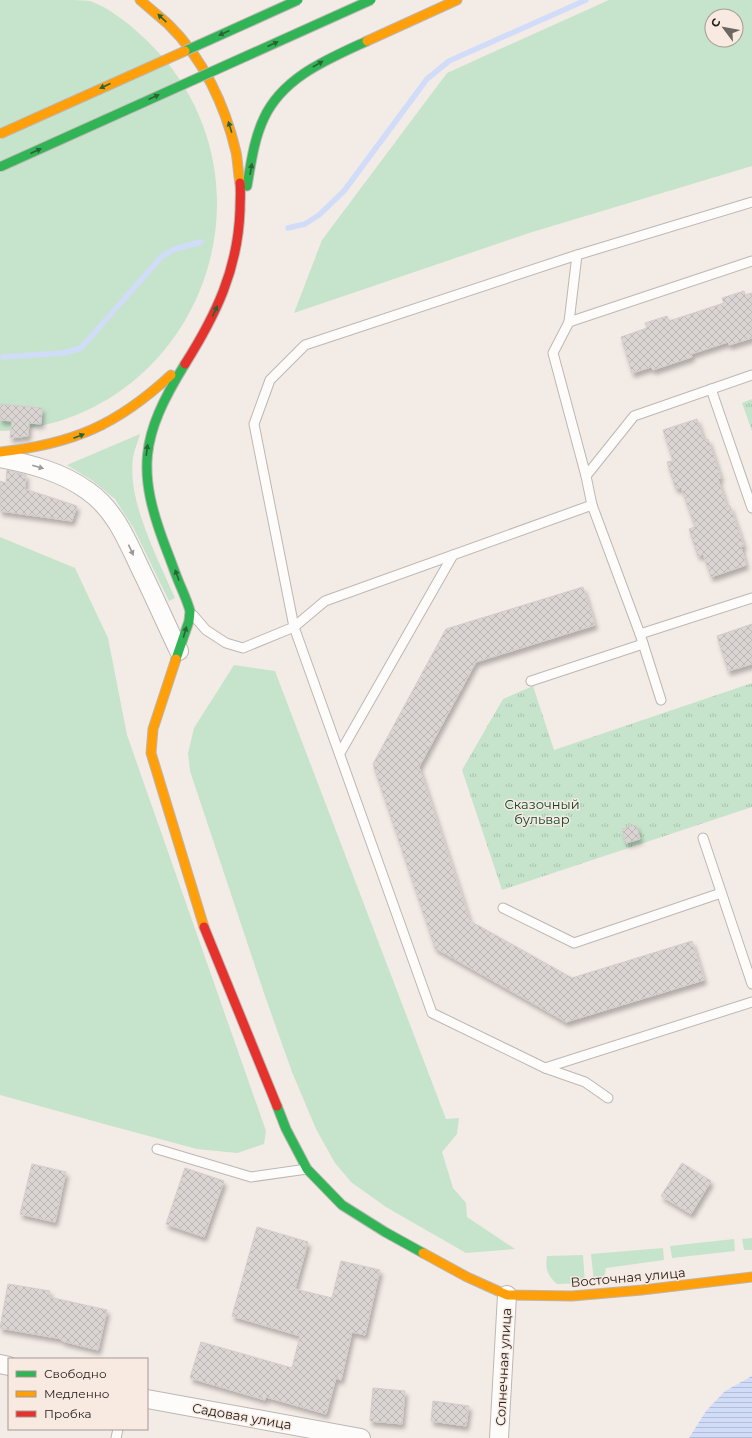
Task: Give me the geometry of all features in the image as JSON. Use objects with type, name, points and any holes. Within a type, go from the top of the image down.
[{"type":"main road","points":[[140,0],[161,17],[187,45],[208,76],[224,110],[235,146],[240,175],[241,205],[239,235]]},
{"type":"main road","points":[[0,134],[298,0]]},
{"type":"main road","points":[[0,167],[371,0]]},
{"type":"main road","points":[[457,0],[330,58],[305,72],[290,84],[268,110],[260,128],[254,148],[233,264],[224,292],[211,320],[166,396],[156,416],[149,437],[146,456],[147,483],[152,508],[190,612],[179,651],[152,732],[151,753],[204,928],[286,1129],[307,1169],[342,1205],[467,1277],[507,1296]]},
{"type":"main road","points":[[0,452],[51,445],[80,436],[107,424],[156,390],[196,345]]},
{"type":"main road","name":"Восточная улица","points":[[507,1296],[572,1296],[752,1278]]},
{"type":"street","points":[[0,458],[46,469],[64,476],[89,491],[103,504],[120,527],[179,651]]},
{"type":"street","name":"Солнечная улица","points":[[499,1438],[507,1296]]},
{"type":"street","name":"Садовая улица","points":[[148,1399],[362,1438]]},
{"type":"lane","points":[[608,1098],[585,1082],[545,1068],[432,1013],[294,627],[254,424],[270,380],[305,345],[577,255],[752,202]]},
{"type":"lane","points":[[577,255],[569,322],[553,354],[586,476],[592,505],[640,634],[661,700]]},
{"type":"lane","points":[[569,322],[752,261]]},
{"type":"lane","points":[[586,476],[634,416],[752,375]]},
{"type":"lane","points":[[711,389],[752,508]]},
{"type":"lane","points":[[190,612],[206,630],[226,643],[243,648],[294,627],[325,601],[592,505]]},
{"type":"lane","points":[[340,753],[453,555]]},
{"type":"lane","points":[[640,634],[752,598]]},
{"type":"lane","points":[[531,681],[643,644]]},
{"type":"lane","points":[[703,838],[752,984]]},
{"type":"lane","points":[[503,908],[574,943],[721,893]]},
{"type":"lane","points":[[545,1068],[752,1002]]},
{"type":"lane","points":[[157,1149],[251,1177],[307,1169]]},
{"type":"green space","points":[[0,0],[90,1],[100,5],[133,28],[154,47],[170,66],[202,123],[216,183],[214,243],[196,300],[164,351],[120,391],[65,419],[41,424],[42,408],[0,404]]},
{"type":"green space","points":[[609,0],[752,0],[752,166],[529,233],[294,313],[322,240],[447,73]]},
{"type":"green space","points":[[752,399],[752,431],[742,403]]},
{"type":"green space","points":[[0,420],[39,424],[0,431]]},
{"type":"green space","points":[[140,434],[133,458],[132,475],[135,493],[145,530],[175,598],[169,601],[134,529],[115,499],[93,481],[67,465]]},
{"type":"green space","points":[[0,537],[75,568],[108,638],[127,735],[266,1131],[264,1144],[237,1153],[197,1149],[0,1095]]},
{"type":"green space","points":[[234,665],[275,671],[446,1119],[459,1118],[457,1134],[442,1152],[453,1188],[466,1203],[467,1217],[515,1249],[466,1253],[386,1207],[351,1182],[335,1163],[316,1129],[292,1072],[265,996],[190,771],[188,753],[194,728]]},
{"type":"green space","name":"Сказочный бульвар","points":[[752,683],[752,807],[502,890],[462,770],[503,699],[533,686],[554,750]]},
{"type":"green space","points":[[752,1238],[752,1250],[744,1250],[742,1239]]},
{"type":"green space","points":[[734,1239],[735,1251],[672,1258],[670,1246]]},
{"type":"green space","points":[[663,1248],[664,1260],[606,1268],[605,1274],[601,1280],[594,1282],[591,1254]]},
{"type":"green space","points":[[583,1255],[585,1283],[557,1284],[549,1275],[546,1265],[547,1256]]},
{"type":"water","points":[[752,1376],[752,1438],[689,1438],[706,1411],[725,1391]]},
{"type":"building","points":[[744,291],[745,295],[752,293],[752,338],[729,345],[728,342],[691,354],[692,357],[653,370],[651,367],[632,373],[621,337],[647,328],[645,323],[667,316],[669,321],[724,303],[722,298]]},
{"type":"building","points":[[0,404],[42,408],[41,424],[29,423],[28,436],[10,438],[12,421],[0,420]]},
{"type":"building","points":[[697,419],[704,440],[708,439],[721,478],[718,479],[727,507],[730,506],[744,546],[741,547],[746,565],[711,577],[703,554],[698,556],[689,529],[695,527],[681,487],[676,489],[667,462],[673,461],[663,430]]},
{"type":"building","points":[[7,470],[26,475],[25,489],[77,506],[72,521],[0,511],[0,481],[6,483]]},
{"type":"building","points":[[583,587],[595,625],[476,662],[419,767],[470,921],[572,978],[692,941],[704,980],[566,1022],[435,948],[373,764],[446,629]]},
{"type":"building","points":[[752,624],[752,664],[728,671],[717,636]]},
{"type":"building","points":[[636,825],[640,839],[626,843],[622,829]]},
{"type":"building","points":[[682,1163],[711,1181],[691,1214],[661,1196]]},
{"type":"building","points":[[32,1164],[66,1172],[55,1222],[20,1214]]},
{"type":"building","points":[[185,1168],[224,1181],[204,1237],[166,1224]]},
{"type":"building","points":[[257,1227],[308,1242],[295,1289],[332,1298],[341,1261],[380,1270],[365,1335],[352,1332],[341,1380],[336,1378],[326,1414],[266,1397],[265,1400],[190,1378],[201,1342],[292,1368],[300,1336],[232,1316]]},
{"type":"building","points":[[8,1284],[50,1291],[49,1297],[107,1310],[98,1350],[62,1341],[62,1339],[0,1328]]},
{"type":"building","points":[[373,1388],[405,1391],[402,1424],[370,1421]]},
{"type":"building","points":[[433,1401],[469,1406],[466,1426],[431,1421]]},
{"type":"waterway","points":[[288,228],[305,224],[319,215],[344,191],[427,79],[449,61],[586,0]]},
{"type":"waterway","points":[[3,357],[64,353],[81,348],[162,256],[175,249],[201,242]]},
{"type":"traffic: fast","points":[[185,51],[298,0]]},
{"type":"traffic: fast","points":[[0,167],[371,0]]},
{"type":"traffic: fast","points":[[247,186],[253,151],[258,134],[264,118],[272,104],[283,91],[308,71],[322,62],[367,41]]},
{"type":"traffic: fast","points":[[176,659],[189,621],[190,611],[157,523],[150,498],[147,476],[151,434],[170,390],[185,364]]},
{"type":"traffic: fast","points":[[277,1106],[286,1129],[307,1169],[342,1205],[385,1232],[423,1253]]},
{"type":"traffic: slow","points":[[140,0],[181,37],[202,67],[211,83],[226,117],[231,134],[236,152],[240,183]]},
{"type":"traffic: slow","points":[[367,41],[457,0]]},
{"type":"traffic: slow","points":[[0,134],[185,51]]},
{"type":"traffic: slow","points":[[0,452],[50,444],[93,429],[132,407],[171,375]]},
{"type":"traffic: slow","points":[[176,659],[153,729],[151,753],[204,927]]},
{"type":"traffic: slow","points":[[423,1253],[467,1277],[507,1295],[572,1296],[642,1290],[752,1277]]},
{"type":"traffic: jam","points":[[185,364],[206,328],[230,272],[238,232],[240,183]]},
{"type":"traffic: jam","points":[[204,927],[277,1106]]}]
